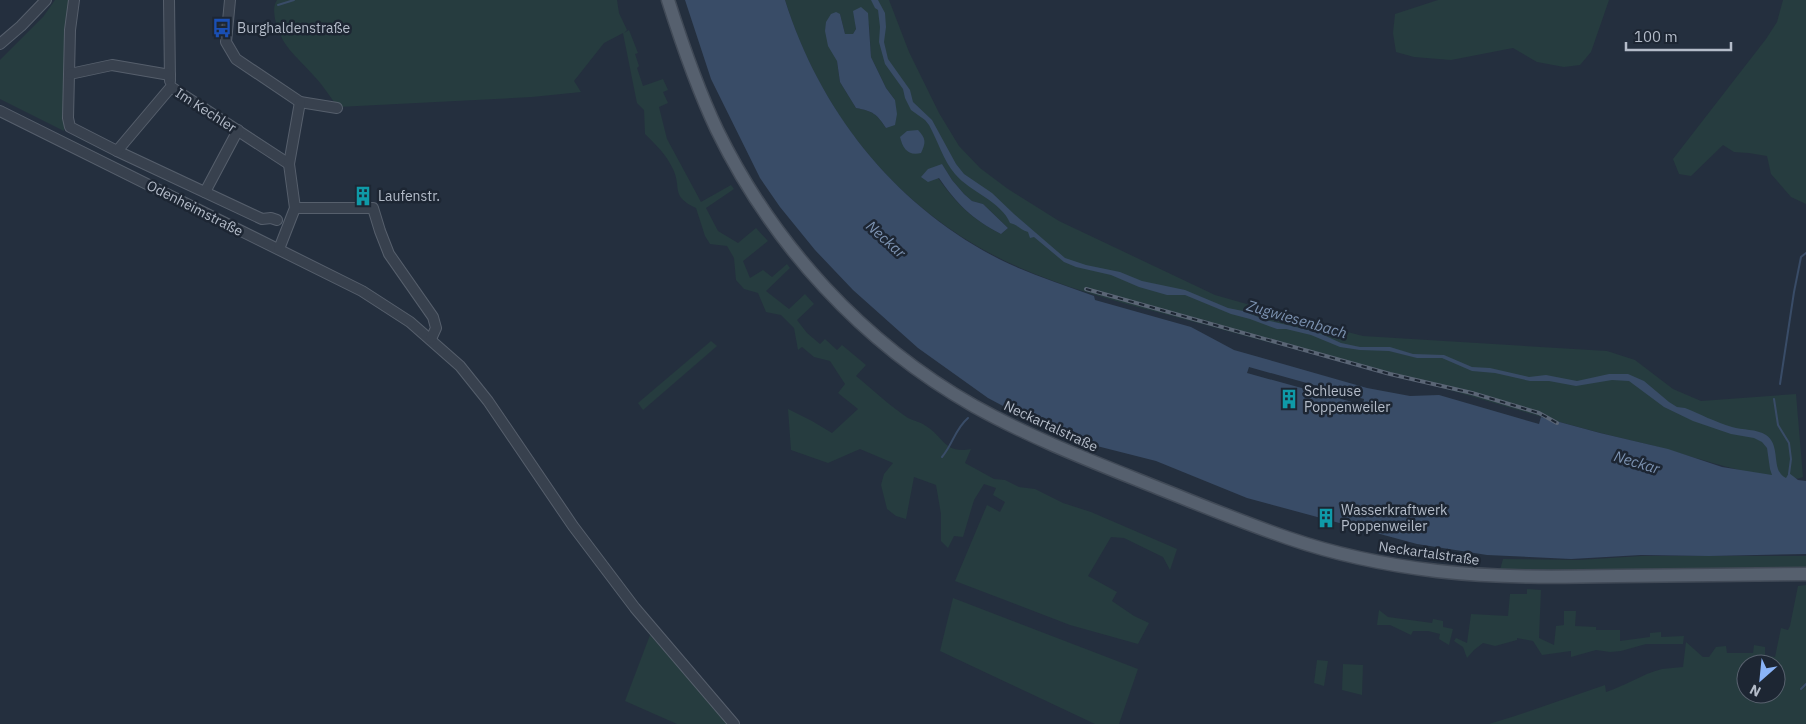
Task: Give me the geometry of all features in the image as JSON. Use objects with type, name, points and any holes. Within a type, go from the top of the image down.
[{"type":"main road","name":"Neckartalstraße","points":[[668,0],[693,74],[717,129],[741,176],[772,222],[808,269],[869,332],[892,351],[935,382],[974,406],[1017,428],[1086,459],[1288,538],[1341,554],[1383,563],[1471,575],[1520,577],[1806,574]]},
{"type":"street","points":[[0,44],[21,26],[46,0]]},
{"type":"street","name":"Odenheimstraße","points":[[74,0],[70,30],[68,118],[70,126],[117,151],[262,220],[271,218],[277,220]]},
{"type":"street","name":"Im Kechler","points":[[169,0],[171,87],[289,164]]},
{"type":"street","points":[[230,0],[226,37],[229,49],[236,59],[300,102],[337,108]]},
{"type":"street","points":[[70,74],[112,65],[170,75]]},
{"type":"street","points":[[117,151],[171,87]]},
{"type":"street","points":[[279,250],[296,208],[289,164],[300,102]]},
{"type":"street","name":"Odenheimstraße","points":[[0,111],[362,291],[389,307],[431,339],[460,366],[488,401],[573,526],[635,608],[734,724]]},
{"type":"street","points":[[205,192],[238,130]]},
{"type":"street","points":[[296,208],[373,208],[389,254],[433,317],[436,328],[431,339]]},
{"type":"green space","points":[[55,0],[70,0],[64,131],[0,99],[0,60],[43,17]]},
{"type":"green space","points":[[277,0],[617,0],[619,13],[627,30],[624,33],[629,30],[638,53],[635,54],[639,66],[637,68],[643,86],[663,79],[668,90],[663,92],[668,103],[659,107],[667,139],[701,202],[731,185],[734,189],[706,208],[718,231],[738,243],[756,228],[768,241],[743,261],[750,278],[763,270],[772,277],[787,264],[790,268],[766,291],[789,309],[805,294],[814,304],[797,320],[807,333],[820,344],[825,339],[837,350],[842,345],[866,365],[856,376],[908,418],[924,425],[950,447],[962,450],[971,449],[965,463],[994,479],[1005,480],[1019,487],[1035,489],[1063,503],[1091,512],[1177,549],[1170,570],[1163,557],[1124,538],[1111,537],[1088,576],[1117,592],[1112,601],[1134,616],[1149,623],[1138,644],[1070,625],[955,581],[987,505],[1000,512],[1005,502],[993,495],[996,488],[984,484],[974,500],[963,537],[954,536],[948,548],[941,541],[941,514],[936,485],[914,477],[906,519],[896,516],[887,509],[881,485],[884,474],[893,463],[860,449],[828,463],[791,450],[788,409],[832,433],[858,409],[838,393],[845,384],[830,361],[814,357],[802,347],[798,350],[794,328],[781,315],[766,312],[758,293],[744,289],[736,280],[734,258],[727,246],[710,244],[705,236],[696,208],[683,200],[678,191],[676,176],[670,164],[645,134],[644,110],[637,103],[623,33],[604,43],[574,81],[581,92],[532,97],[338,107],[281,37],[274,14]]},
{"type":"green space","points":[[785,0],[889,0],[909,52],[939,113],[959,146],[980,168],[1008,189],[1059,221],[1215,295],[1363,336],[1607,351],[1635,360],[1673,389],[1701,401],[1796,394],[1803,477],[1791,479],[1750,473],[1396,375],[1109,299],[1058,283],[1009,263],[962,237],[931,215],[902,190],[876,163],[852,134],[832,103],[813,70]],"holes":[[[854,11],[869,24],[871,57],[886,88],[895,100],[886,128],[874,114],[867,110],[856,108],[840,82],[837,61],[840,14],[845,34],[853,34],[856,29]],[[942,164],[964,194],[972,201],[983,204],[1008,228],[1001,234],[982,223],[966,210],[938,178]]]},
{"type":"green space","points":[[1438,0],[1609,0],[1591,52],[1580,65],[1564,67],[1537,62],[1513,48],[1451,60],[1414,57],[1396,52],[1393,33],[1395,14]]},
{"type":"green space","points":[[1783,0],[1806,0],[1806,204],[1791,197],[1771,174],[1767,156],[1734,152],[1723,145],[1691,176],[1679,174],[1673,159],[1766,39],[1777,22]]},
{"type":"green space","points":[[711,341],[717,346],[643,410],[638,403]]},
{"type":"green space","points":[[1641,556],[1806,556],[1806,569],[1588,572],[1500,570],[1503,559],[1579,560]]},
{"type":"green space","points":[[1806,585],[1806,724],[1489,724],[1605,685],[1606,692],[1655,671],[1683,667],[1686,642],[1703,657],[1709,657],[1716,647],[1726,646],[1727,653],[1753,653],[1754,645],[1765,647],[1765,654],[1736,654],[1736,704],[1786,704],[1786,654],[1776,654],[1781,628],[1788,630],[1798,586]]},
{"type":"green space","points":[[1527,589],[1541,590],[1539,638],[1554,645],[1556,626],[1564,625],[1564,611],[1576,611],[1575,626],[1596,627],[1596,630],[1620,630],[1620,641],[1650,637],[1650,633],[1661,632],[1661,637],[1684,636],[1683,644],[1646,644],[1621,651],[1596,650],[1571,657],[1571,651],[1542,655],[1533,641],[1517,638],[1517,640],[1495,646],[1483,643],[1467,658],[1463,647],[1454,641],[1456,638],[1467,643],[1471,614],[1508,616],[1510,594],[1527,594]]},
{"type":"green space","points":[[953,598],[1138,669],[1119,724],[1095,724],[940,651]]},
{"type":"green space","points":[[1379,610],[1388,617],[1432,623],[1433,619],[1443,621],[1443,627],[1453,629],[1449,645],[1439,639],[1440,634],[1428,631],[1413,631],[1411,635],[1390,625],[1377,625]]},
{"type":"green space","points":[[650,635],[729,724],[677,724],[625,701]]},
{"type":"green space","points":[[1317,660],[1328,661],[1324,686],[1314,683]]},
{"type":"green space","points":[[1343,664],[1363,665],[1362,695],[1342,690]]},
{"type":"water","name":"Neckar","points":[[685,0],[785,0],[800,41],[818,80],[840,116],[866,151],[894,183],[926,211],[961,237],[999,259],[1094,296],[1095,300],[1191,327],[1234,350],[1367,388],[1410,396],[1439,395],[1539,424],[1541,417],[1668,449],[1722,467],[1772,475],[1767,448],[1762,442],[1693,421],[1664,407],[1629,381],[1612,380],[1576,386],[1549,381],[1530,381],[1495,373],[1472,371],[1442,358],[1417,358],[1389,351],[1340,347],[1311,335],[1286,329],[1277,329],[1231,314],[1185,295],[1167,295],[1139,287],[1111,275],[1076,267],[1064,262],[1034,237],[1030,238],[1028,232],[1010,223],[1000,209],[968,186],[951,169],[929,125],[911,110],[903,89],[885,64],[879,42],[878,10],[871,0],[878,0],[885,13],[884,42],[888,59],[910,90],[913,102],[932,120],[956,164],[964,174],[992,193],[1065,258],[1086,265],[1120,272],[1142,281],[1185,290],[1228,308],[1243,311],[1266,320],[1317,332],[1341,343],[1360,347],[1390,347],[1413,354],[1444,355],[1472,367],[1490,368],[1529,377],[1546,375],[1577,381],[1609,374],[1628,374],[1644,381],[1677,407],[1685,408],[1732,427],[1762,433],[1771,440],[1774,445],[1778,470],[1781,475],[1786,478],[1789,473],[1798,480],[1806,481],[1806,554],[1641,555],[1571,559],[1487,555],[1417,544],[1247,498],[1156,461],[1085,443],[1035,423],[988,398],[918,348],[853,290],[815,250],[780,207],[760,178],[711,79]],"holes":[[[1249,367],[1364,399],[1363,405],[1247,373]]]},
{"type":"water","points":[[861,7],[868,13],[871,57],[886,88],[895,100],[897,114],[895,125],[886,128],[874,114],[867,110],[856,108],[840,82],[837,61],[828,46],[825,31],[826,22],[831,14],[836,12],[840,14],[845,34],[853,34],[856,29],[853,11]]},
{"type":"water","points":[[918,130],[924,138],[924,146],[921,153],[916,154],[907,151],[900,137],[907,131]]},
{"type":"water","points":[[942,164],[964,194],[972,201],[983,204],[1008,228],[1001,234],[991,229],[966,210],[939,178],[928,182],[921,177],[928,169]]},
{"type":"waterway","points":[[278,5],[294,0]]},
{"type":"waterway","points":[[1780,384],[1794,292],[1801,257],[1806,253]]},
{"type":"waterway","points":[[1774,399],[1778,425],[1789,443],[1791,459],[1789,474]]},
{"type":"waterway","points":[[942,457],[960,427],[968,418]]},
{"type":"waterway","points":[[1801,689],[1806,684]]},
{"type":"railway","points":[[1086,289],[1390,374],[1472,393],[1539,413],[1557,423]]},
{"type":"place","name":"Burghaldenstraße","points":[[222,28]]},
{"type":"place","name":"Laufenstr.","points":[[363,196]]},
{"type":"place","name":"Schleuse Poppenweiler","points":[[1289,399]]},
{"type":"place","name":"Wasserkraftwerk Poppenweiler","points":[[1326,518]]},
{"type":"water label","name":"Zugwiesenbach","points":[[1297,319]]}]
